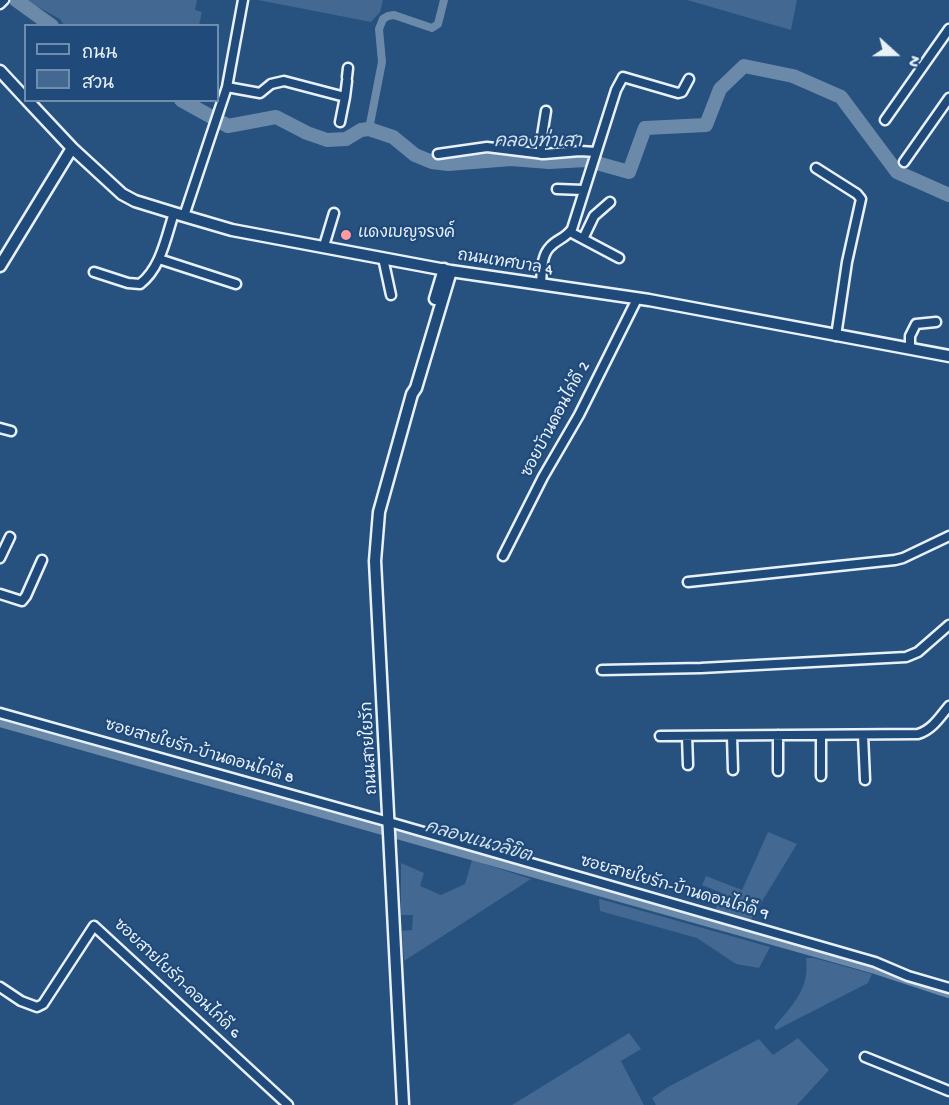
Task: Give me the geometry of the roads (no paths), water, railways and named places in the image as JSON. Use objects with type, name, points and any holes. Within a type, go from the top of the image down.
[{"type":"street","points":[[94,272],[128,283],[140,284],[147,279],[159,259],[179,215],[218,115],[227,87],[243,0]]},
{"type":"street","points":[[885,120],[949,29]]},
{"type":"street","name":"ถนนเทศบาล 4","points":[[0,71],[24,98]]},
{"type":"street","points":[[340,122],[347,76]]},
{"type":"street","points":[[541,284],[545,255],[550,247],[567,237],[570,232],[616,90],[623,77],[678,93],[682,92],[689,79]]},
{"type":"street","points":[[227,87],[260,93],[271,84],[285,81],[345,97]]},
{"type":"street","points":[[904,162],[949,98]]},
{"type":"street","name":"ถนนเทศบาล 4","points":[[28,102],[72,148],[122,194],[135,201],[232,230],[470,274],[735,315],[949,356]]},
{"type":"street","points":[[541,154],[546,111]]},
{"type":"street","points":[[438,154],[487,147],[541,154],[580,151],[594,156]]},
{"type":"street","points":[[0,266],[4,251],[72,148]]},
{"type":"street","points":[[816,168],[861,199],[847,262],[836,336]]},
{"type":"street","points":[[557,189],[583,190]]},
{"type":"street","points":[[583,239],[594,216],[610,202]]},
{"type":"street","points":[[324,246],[334,213]]},
{"type":"street","points":[[570,232],[619,258]]},
{"type":"street","points":[[383,258],[391,295]]},
{"type":"street","points":[[159,259],[236,284]]},
{"type":"street","points":[[424,265],[435,277],[442,290],[470,274]]},
{"type":"street","name":"ถนนสายใยรัก","points":[[403,1105],[375,561],[376,531],[383,496],[412,394],[416,388],[448,270]]},
{"type":"street","name":"ซอยบัานดอนไก่ดี 2","points":[[504,556],[543,477],[579,415],[637,299]]},
{"type":"street","points":[[910,349],[910,336],[915,324],[936,322]]},
{"type":"street","points":[[0,428],[11,431]]},
{"type":"street","points":[[688,582],[895,560],[911,555],[949,536]]},
{"type":"street","points":[[0,558],[10,537]]},
{"type":"street","points":[[0,594],[22,601],[42,560]]},
{"type":"street","points":[[602,670],[701,668],[906,657],[918,652],[949,625]]},
{"type":"street","points":[[660,736],[918,734],[926,732],[949,706]]},
{"type":"street","name":"ซอยสายใยรัก-บ้านดอนไก่ดี 8","points":[[0,713],[389,824]]},
{"type":"street","points":[[778,735],[778,771]]},
{"type":"street","points":[[821,735],[821,776]]},
{"type":"street","points":[[863,735],[865,780]]},
{"type":"street","points":[[687,736],[688,765]]},
{"type":"street","points":[[732,736],[732,770]]},
{"type":"street","name":"ซอยสายใยรัก-บ้านดอนไก่ดี 9","points":[[389,824],[864,959],[908,976],[949,988]]},
{"type":"street","name":"ซอยสายใยรัก-ดอนไก่ดี 6","points":[[0,987],[27,1004],[37,1007],[43,1004],[94,926],[288,1105]]},
{"type":"street","points":[[865,1057],[949,1091]]},
{"type":"waterway","name":"คลองท่าเสา","points":[[16,0],[49,24]]},
{"type":"waterway","points":[[369,129],[382,62],[379,29],[383,19],[394,15],[432,28],[438,24],[444,0]]},
{"type":"waterway","name":"คลองท่าเสา","points":[[185,102],[228,126],[276,117],[307,133],[327,140],[346,139],[361,130],[369,129],[393,137],[415,155],[432,162],[448,164],[511,159],[549,162],[586,160],[629,172],[645,128],[706,125],[720,89],[744,66],[793,76],[841,97],[897,172],[949,195]]},
{"type":"waterway","name":"คลองแนวลิขิต","points":[[0,723],[875,970],[948,994]]},
{"type":"place","name":"แดงเบญจรงค์","points":[[346,235]]}]
